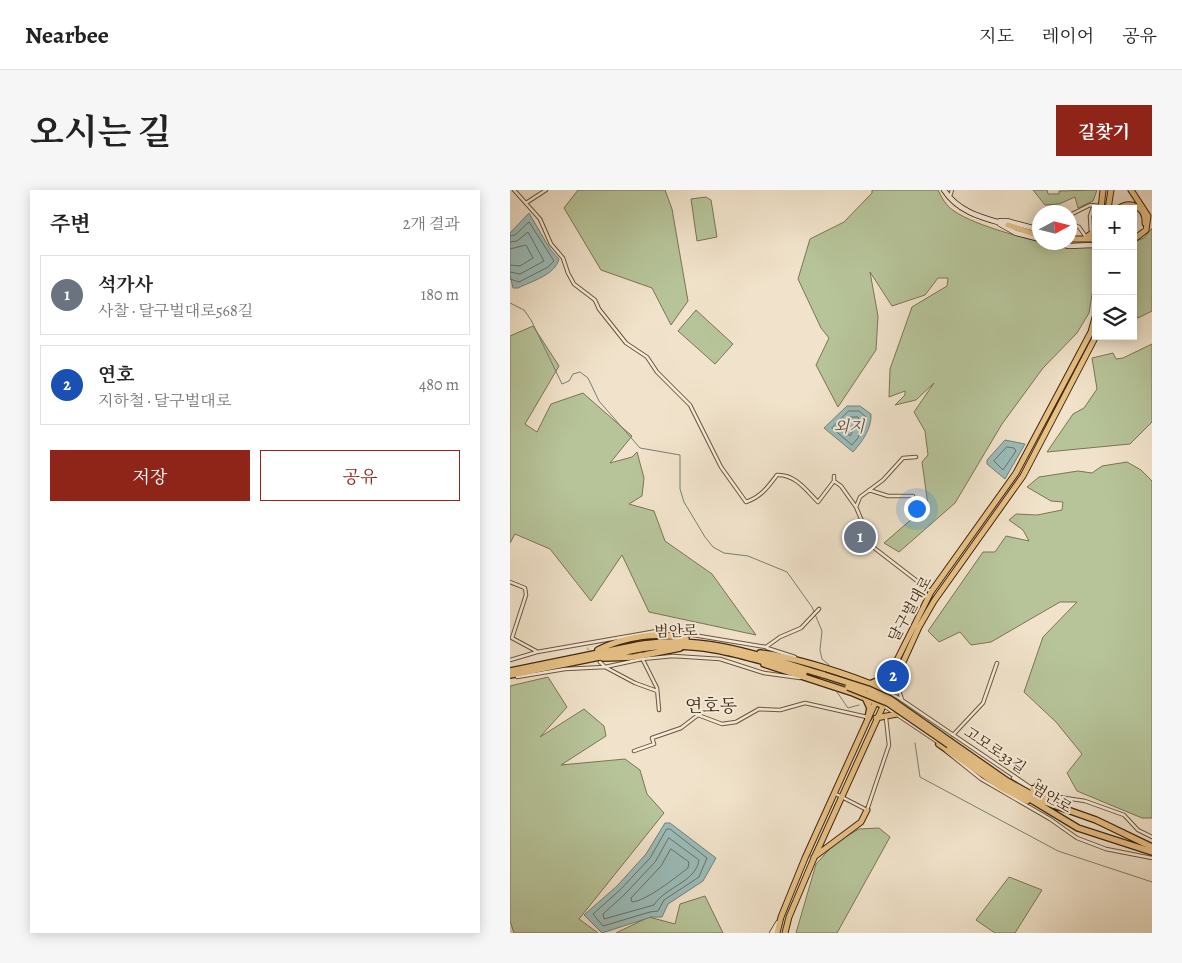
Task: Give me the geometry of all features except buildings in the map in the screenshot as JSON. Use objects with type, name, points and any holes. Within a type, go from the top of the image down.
[{"type":"highway","points":[[592,656],[604,647],[641,635],[668,636],[697,644]]},
{"type":"highway","points":[[592,656],[697,644]]},
{"type":"highway","name":"범안로","points":[[510,669],[592,656],[697,644],[746,654],[823,677],[867,693],[888,703],[1016,786],[1060,808],[1096,820],[1152,847]]},
{"type":"highway","points":[[746,654],[772,654],[870,684],[885,691]]},
{"type":"highway","points":[[746,654],[769,667],[879,703]]},
{"type":"highway","points":[[510,677],[544,672],[562,662]]},
{"type":"highway","name":"범안로","points":[[510,677],[562,662]]},
{"type":"highway","points":[[870,684],[889,676]]},
{"type":"highway","points":[[865,697],[870,708],[868,718]]},
{"type":"highway","points":[[939,744],[1002,788],[1039,807],[1046,808]]},
{"type":"highway","name":"범안로","points":[[950,744],[1005,784],[1090,833],[1152,852]]},
{"type":"highway","points":[[1033,789],[1060,808]]},
{"type":"main road","points":[[944,190],[949,197],[966,211],[1032,236]]},
{"type":"main road","points":[[1101,205],[1103,190]]},
{"type":"main road","points":[[1109,205],[1111,190]]},
{"type":"main road","points":[[1131,190],[1148,216],[1146,230],[1137,236]]},
{"type":"main road","points":[[1137,208],[1142,211],[1145,225],[1143,230],[1137,235]]},
{"type":"main road","points":[[997,222],[1007,221],[1032,230]]},
{"type":"main road","points":[[997,222],[1017,230],[1032,232]]},
{"type":"main road","points":[[1077,239],[1086,237],[1092,230]]},
{"type":"main road","points":[[1077,240],[1092,240]]},
{"type":"main road","points":[[1077,246],[1092,246]]},
{"type":"main road","name":"달구벌대로","points":[[885,691],[889,676],[931,592],[1009,482],[1036,436],[1092,328]]},
{"type":"main road","name":"달구벌대로","points":[[777,933],[790,894],[868,718],[879,703],[934,601],[1017,485],[1094,340]]},
{"type":"main road","name":"달구벌대로","points":[[786,933],[789,917],[876,718],[879,703]]},
{"type":"main road","points":[[876,718],[899,715]]},
{"type":"main road","points":[[814,858],[861,822],[867,810]]},
{"type":"main road","points":[[772,933],[780,920]]},
{"type":"street","points":[[514,190],[540,219],[551,244],[563,258],[574,284],[595,300],[599,310],[626,343],[647,357],[657,372],[690,405],[721,467],[746,502],[765,491],[777,475],[785,475],[794,479],[818,502],[834,481],[834,476]]},
{"type":"street","points":[[534,190],[537,194]]},
{"type":"street","points":[[526,203],[537,194],[546,190]]},
{"type":"street","points":[[949,197],[952,190]]},
{"type":"street","points":[[1077,212],[1092,206]]},
{"type":"street","points":[[1086,237],[1092,210]]},
{"type":"street","points":[[1077,226],[1086,237]]},
{"type":"street","points":[[856,507],[860,497],[883,480],[903,458],[916,457]]},
{"type":"street","points":[[834,481],[841,486],[856,507],[873,547],[931,592]]},
{"type":"street","points":[[869,490],[888,496],[913,496]]},
{"type":"street","points":[[510,582],[525,588],[526,595],[512,638],[537,652]]},
{"type":"street","points":[[766,648],[780,637],[801,628],[817,610]]},
{"type":"street","points":[[510,660],[537,652],[663,630],[766,648],[833,672]]},
{"type":"street","points":[[641,635],[642,650],[657,691],[659,710]]},
{"type":"street","points":[[583,644],[587,648]]},
{"type":"street","points":[[517,677],[565,669],[605,667],[642,650],[673,656],[720,659],[755,670],[810,680]]},
{"type":"street","points":[[903,701],[896,682],[904,657]]},
{"type":"street","points":[[600,662],[605,667],[628,680],[657,691]]},
{"type":"street","points":[[953,735],[983,703],[997,663]]},
{"type":"street","name":"고모로33길","points":[[885,691],[903,701],[1033,789],[1049,796],[1094,803],[1124,815],[1138,830],[1152,837]]},
{"type":"street","points":[[634,751],[654,744],[652,738],[681,728],[698,715],[722,724],[750,717],[759,709],[780,710],[804,703],[868,718]]},
{"type":"street","points":[[879,703],[939,744],[952,759],[981,779],[1050,819],[1077,838],[1106,850],[1152,858]]},
{"type":"street","points":[[899,715],[899,706],[901,703],[906,703]]},
{"type":"street","points":[[906,720],[921,713]]},
{"type":"street","points":[[834,793],[867,810],[889,745],[886,716]]},
{"type":"street","points":[[1033,789],[1038,780]]},
{"type":"green space","points":[[578,190],[665,190],[672,209],[688,301],[671,325],[652,288],[601,270],[564,208]]},
{"type":"green space","points":[[872,190],[938,190],[944,202],[951,209],[976,222],[1032,240],[1032,250],[1077,250],[1077,247],[1092,246],[1092,294],[1089,313],[1077,333],[1043,368],[1002,424],[955,503],[899,552],[884,543],[928,505],[922,462],[928,455],[925,431],[914,412],[934,383],[916,400],[895,405],[905,395],[905,391],[889,397],[890,369],[912,307],[947,286],[948,278],[938,278],[925,295],[892,306],[870,272],[878,316],[876,350],[838,407],[816,365],[829,338],[821,328],[798,279],[810,239],[844,222],[872,193]]},
{"type":"green space","points":[[1033,190],[1047,190],[1048,194],[1059,194],[1059,191],[1097,190],[1093,201],[1078,208],[1075,197],[1059,204],[1045,205]]},
{"type":"green space","points":[[706,197],[711,200],[717,237],[697,241],[691,199]]},
{"type":"green space","points":[[1152,228],[1152,311],[1138,318],[1137,241],[1144,238]]},
{"type":"green space","points":[[696,310],[733,344],[715,364],[678,331]]},
{"type":"green space","points":[[533,326],[559,366],[525,424],[537,432],[551,404],[583,393],[632,436],[610,463],[632,457],[637,452],[644,478],[642,496],[629,504],[654,511],[665,541],[712,574],[756,635],[649,612],[622,555],[591,601],[550,549],[515,534],[510,543],[510,336]]},
{"type":"green space","points":[[1152,344],[1152,422],[1130,444],[1047,452],[1073,414],[1084,408],[1097,389],[1092,358],[1113,353],[1116,359],[1123,358]]},
{"type":"green space","points":[[1127,462],[1141,470],[1152,481],[1152,818],[1142,818],[1077,791],[1067,773],[1082,754],[1056,722],[1024,692],[1043,637],[1077,602],[1060,602],[991,642],[971,645],[960,632],[939,642],[928,631],[983,552],[995,552],[1006,536],[1029,541],[1023,530],[1009,520],[1016,514],[1037,515],[1062,510],[1063,502],[1051,501],[1027,487],[1039,477],[1078,471],[1092,473],[1102,466]]},
{"type":"green space","points":[[548,677],[567,707],[540,737],[584,709],[604,726],[606,736],[561,765],[625,759],[640,770],[647,794],[664,813],[579,919],[598,933],[514,933],[510,921],[510,686]]},
{"type":"green space","points":[[879,828],[890,837],[837,933],[796,933],[816,864],[835,843],[859,829]]},
{"type":"green space","points":[[1009,877],[1042,890],[1015,933],[995,933],[976,920]]},
{"type":"green space","points":[[705,896],[723,933],[616,933],[649,917],[675,924],[680,904]]},
{"type":"water","points":[[529,213],[550,249],[559,259],[557,265],[548,273],[518,288],[513,288],[510,275],[510,233]]},
{"type":"water","name":"외지","points":[[847,406],[860,406],[871,414],[868,430],[853,452],[824,428]]},
{"type":"water","points":[[1005,440],[1025,444],[1005,479],[987,464],[987,460]]},
{"type":"water","points":[[665,823],[670,823],[716,858],[703,881],[668,904],[662,917],[651,917],[602,933],[584,915],[617,886],[646,854]]},
{"type":"waterway","points":[[510,303],[524,310],[531,320],[562,384],[569,381],[573,374],[580,372],[588,378],[599,401],[640,448],[680,455],[680,489],[684,502],[713,547],[724,553],[748,556],[787,572],[812,607],[822,631],[820,650],[822,659],[829,665]]},
{"type":"waterway","points":[[837,692],[848,708],[859,705]]},
{"type":"waterway","points":[[915,743],[920,777],[1058,851],[1152,882]]},
{"type":"tunnel","points":[[587,648],[593,654]]},
{"type":"place","name":"석가사","points":[[860,537]]},
{"type":"place","name":"연호","points":[[893,676]]},
{"type":"district","name":"연호동","points":[[711,706]]}]
